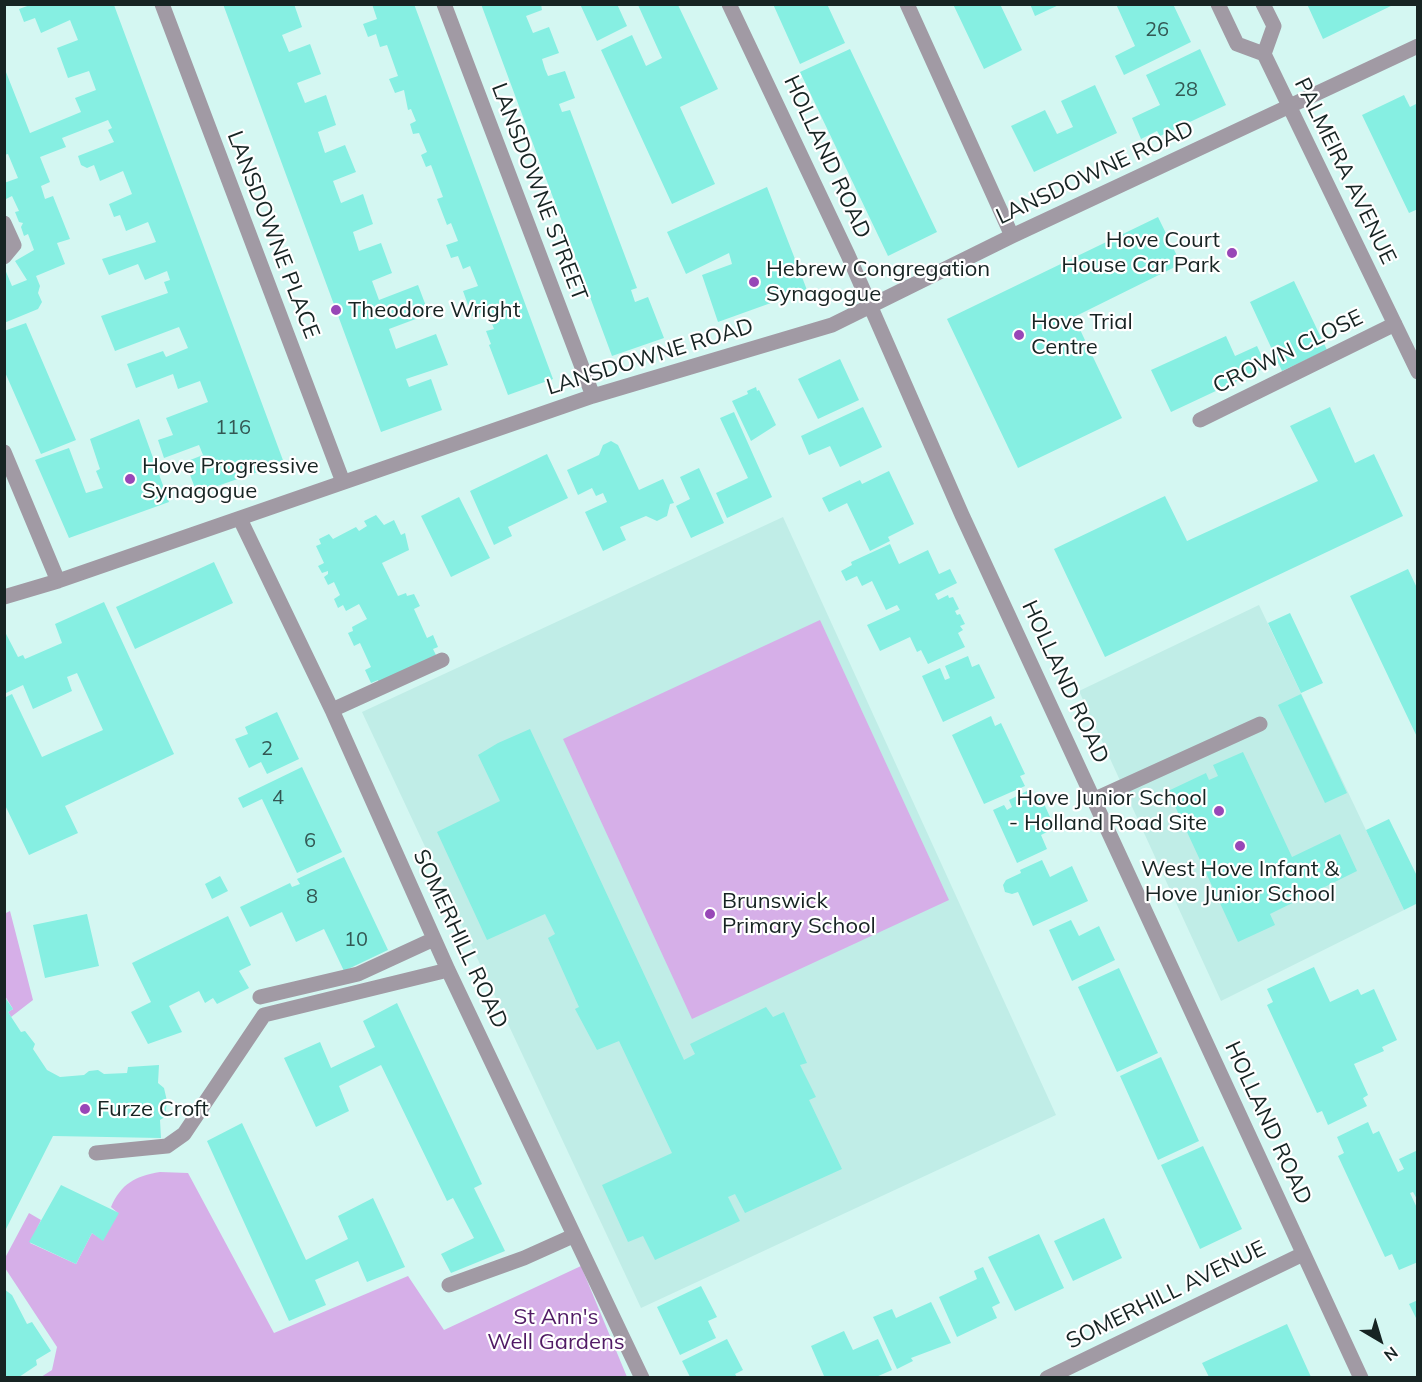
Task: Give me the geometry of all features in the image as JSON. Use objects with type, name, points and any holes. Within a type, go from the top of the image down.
[{"type":"street","name":"LANSDOWNE PLACE","points":[[162,4],[343,482]]},
{"type":"street","name":"LANSDOWNE STREET","points":[[444,4],[593,396]]},
{"type":"street","name":"HOLLAND ROAD","points":[[729,4],[871,307],[963,515],[1361,1377]]},
{"type":"street","points":[[907,4],[1012,236]]},
{"type":"street","points":[[1218,4],[1237,44],[1264,54],[1274,26],[1263,4]]},
{"type":"street","name":"LANSDOWNE ROAD","points":[[4,597],[240,519],[593,396],[832,325],[1012,236],[1418,46]]},
{"type":"street","name":"PALMEIRA AVENUE","points":[[1264,54],[1418,372]]},
{"type":"street","points":[[4,223],[14,246],[4,257]]},
{"type":"street","name":"CROWN CLOSE","points":[[1200,420],[1395,324]]},
{"type":"street","points":[[4,452],[58,581]]},
{"type":"street","name":"SOMERHILL ROAD","points":[[240,519],[332,710],[448,970],[642,1377]]},
{"type":"street","points":[[332,710],[442,660]]},
{"type":"street","points":[[1095,800],[1260,724]]},
{"type":"street","points":[[260,997],[358,974],[434,939]]},
{"type":"street","points":[[96,1153],[168,1146],[184,1134],[264,1015],[448,970]]},
{"type":"street","points":[[449,1285],[524,1258],[573,1236]]},
{"type":"street","name":"SOMERHILL AVENUE","points":[[1047,1377],[1303,1254]]},
{"type":"shaded area","name":"Brunswick Primary School","points":[[783,517],[1056,1115],[641,1308],[362,712]]},
{"type":"shaded area","points":[[1259,605],[1404,910],[1221,1001],[1079,691]]},
{"type":"green space","points":[[820,620],[949,900],[692,1019],[563,739]]},
{"type":"green space","points":[[10,911],[33,1000],[11,1017],[8,1012],[13,1009],[5,996],[4,914]]},
{"type":"green space","name":"St Ann's Well Gardens","points":[[160,1172],[188,1173],[274,1333],[408,1276],[444,1330],[581,1266],[627,1377],[41,1377],[52,1370],[57,1347],[5,1268],[5,1258],[29,1213],[41,1220],[30,1243],[76,1264],[92,1233],[103,1240],[118,1213],[111,1207],[119,1192],[136,1179]]},
{"type":"building","points":[[223,4],[294,4],[302,27],[282,35],[289,52],[310,44],[321,74],[297,83],[305,103],[326,95],[336,125],[318,132],[325,153],[345,145],[356,172],[333,181],[341,203],[363,194],[373,224],[353,232],[359,251],[381,243],[392,273],[372,281],[379,300],[418,285],[429,314],[389,329],[396,349],[436,334],[448,365],[406,379],[409,387],[431,379],[442,410],[381,432]]},
{"type":"building","points":[[372,4],[414,4],[553,379],[508,395],[489,345],[491,344],[486,331],[494,329],[487,311],[472,316],[463,291],[478,286],[470,266],[463,269],[458,256],[451,258],[446,245],[458,241],[451,223],[447,225],[437,199],[443,197],[431,165],[426,167],[421,155],[427,152],[419,133],[413,134],[410,124],[416,121],[411,109],[408,110],[404,90],[395,93],[389,79],[398,76],[387,45],[380,47],[376,34],[368,37],[363,24],[377,19]]},
{"type":"building","points":[[481,4],[541,4],[542,10],[526,16],[533,33],[549,27],[559,53],[542,59],[545,69],[548,76],[565,71],[575,98],[559,104],[562,112],[570,110],[637,288],[631,290],[635,302],[648,297],[664,338],[612,356]]},
{"type":"building","points":[[580,4],[617,4],[627,26],[597,41]]},
{"type":"building","points":[[773,4],[827,4],[845,43],[800,64]]},
{"type":"building","points":[[953,4],[1000,4],[1022,50],[984,69]]},
{"type":"building","points":[[1030,4],[1061,4],[1035,16]]},
{"type":"building","points":[[1116,4],[1173,4],[1191,42],[1124,75],[1115,56],[1135,46]]},
{"type":"building","points":[[1307,4],[1395,4],[1323,39]]},
{"type":"building","points":[[30,5],[114,5],[284,463],[197,493],[185,462],[203,455],[199,445],[164,458],[158,440],[173,435],[166,418],[208,402],[200,381],[178,389],[173,374],[136,388],[127,364],[163,351],[166,357],[188,348],[179,327],[115,351],[101,316],[168,293],[164,282],[170,280],[167,271],[145,280],[138,264],[109,275],[102,259],[156,242],[148,222],[126,231],[120,215],[114,217],[109,204],[132,194],[123,171],[100,181],[94,165],[87,168],[81,165],[78,156],[114,142],[108,130],[112,128],[108,120],[62,138],[66,147],[40,157],[50,182],[41,186],[45,199],[53,196],[70,239],[57,243],[65,264],[36,276],[40,286],[38,293],[42,302],[38,309],[4,323],[4,267],[12,286],[27,280],[15,261],[34,250],[28,234],[24,236],[21,227],[23,223],[19,222],[15,212],[19,211],[12,196],[4,200],[4,183],[18,178],[8,154],[4,155],[4,67],[30,133],[81,112],[75,98],[96,90],[89,71],[68,78],[57,48],[78,40],[70,20],[41,33],[35,18],[24,22],[19,9]]},
{"type":"building","points":[[638,5],[678,5],[718,89],[680,107],[715,184],[672,204],[601,50],[632,35],[646,66],[662,58]]},
{"type":"building","points":[[850,49],[937,232],[888,256],[800,72]]},
{"type":"building","points":[[1200,49],[1226,105],[1160,136],[1157,131],[1141,139],[1132,118],[1160,105],[1146,75]]},
{"type":"building","points":[[1095,85],[1117,133],[1034,172],[1011,126],[1045,110],[1057,134],[1073,127],[1061,101]]},
{"type":"building","points":[[1404,95],[1410,107],[1418,103],[1418,209],[1409,213],[1362,115]]},
{"type":"building","points":[[767,187],[807,290],[718,322],[702,275],[732,264],[729,253],[686,274],[667,232]]},
{"type":"building","name":"Hove Trial Centre","points":[[1158,217],[1181,264],[1074,317],[1122,418],[1018,468],[947,319]]},
{"type":"building","points":[[1294,281],[1327,350],[1282,371],[1250,302]]},
{"type":"building","points":[[26,323],[76,440],[41,454],[4,370],[4,331]]},
{"type":"building","points":[[1226,336],[1235,356],[1257,346],[1267,367],[1171,412],[1151,370]]},
{"type":"building","points":[[840,359],[859,400],[818,419],[798,379]]},
{"type":"building","points":[[756,387],[776,425],[751,441],[732,401],[748,394],[747,391]]},
{"type":"building","points":[[863,407],[882,447],[840,467],[830,446],[809,455],[801,436]]},
{"type":"building","points":[[1330,407],[1355,463],[1374,454],[1403,516],[1105,657],[1054,549],[1165,496],[1187,541],[1318,481],[1290,426]]},
{"type":"building","points":[[734,412],[772,497],[727,518],[716,493],[748,478],[720,418]]},
{"type":"building","name":"Hove Progressive Synagogue","points":[[139,419],[169,502],[69,538],[35,460],[69,448],[86,493],[103,488],[96,471],[100,469],[90,439]]},
{"type":"building","points":[[611,441],[618,445],[639,490],[663,479],[674,503],[670,504],[667,516],[657,521],[646,516],[620,527],[626,540],[603,551],[585,512],[607,502],[603,493],[596,496],[592,488],[578,495],[567,470],[599,455],[603,445]]},
{"type":"building","points":[[547,454],[568,498],[508,527],[512,536],[494,545],[470,491]]},
{"type":"building","points":[[699,468],[724,523],[691,538],[676,506],[690,499],[680,477]]},
{"type":"building","points":[[889,471],[914,524],[888,537],[890,541],[870,551],[847,503],[829,512],[822,498],[860,480],[862,484]]},
{"type":"building","points":[[459,497],[490,558],[451,577],[421,516]]},
{"type":"building","points":[[376,515],[384,525],[394,520],[401,535],[405,533],[409,550],[382,563],[398,596],[406,593],[407,596],[414,594],[420,606],[414,609],[427,638],[433,635],[438,647],[433,649],[436,655],[379,683],[378,680],[371,683],[365,670],[371,667],[360,643],[354,646],[348,633],[353,631],[352,627],[367,619],[359,604],[346,611],[343,605],[338,608],[334,599],[340,595],[334,582],[328,585],[324,577],[328,571],[322,573],[318,566],[324,563],[316,546],[321,544],[319,539],[329,534],[333,539],[356,527],[359,531],[367,526],[364,521]]},
{"type":"building","points":[[890,544],[899,564],[928,550],[939,574],[950,569],[957,583],[935,594],[938,600],[948,595],[949,598],[953,597],[959,609],[955,611],[957,615],[960,614],[965,624],[960,626],[963,630],[958,633],[965,647],[928,664],[921,650],[917,652],[910,637],[880,651],[867,625],[900,610],[897,605],[886,610],[872,581],[862,586],[857,576],[846,581],[841,571],[852,565],[851,562]]},
{"type":"building","points":[[214,562],[233,603],[135,649],[116,607]]},
{"type":"building","points":[[1408,569],[1418,590],[1418,739],[1350,596]]},
{"type":"building","points":[[104,602],[174,754],[65,806],[78,833],[29,855],[4,803],[4,698],[12,694],[42,757],[103,730],[77,673],[67,677],[72,691],[33,709],[23,685],[4,694],[4,630],[18,657],[23,655],[25,659],[62,643],[55,624]]},
{"type":"building","points":[[1290,613],[1323,683],[1301,693],[1268,623]]},
{"type":"building","points":[[968,656],[972,667],[979,664],[995,698],[943,722],[922,676],[940,668],[945,680],[950,678],[945,666]]},
{"type":"building","points":[[1301,694],[1347,793],[1325,803],[1278,705]]},
{"type":"building","points":[[277,712],[299,759],[267,774],[261,762],[249,768],[235,739],[248,734],[245,727]]},
{"type":"building","points":[[991,716],[995,726],[1001,723],[1025,774],[1020,776],[1025,786],[984,804],[952,735]]},
{"type":"building","points":[[530,729],[684,1060],[695,1054],[690,1044],[766,1007],[773,1017],[784,1012],[807,1063],[800,1065],[816,1097],[809,1100],[842,1169],[745,1213],[735,1194],[728,1197],[740,1221],[655,1260],[643,1236],[628,1242],[602,1185],[672,1153],[619,1041],[597,1050],[575,1009],[579,1007],[548,938],[555,934],[545,914],[487,940],[437,832],[500,801],[478,755]]},
{"type":"building","name":"West Hove Infant & Hove Junior School","points":[[1243,752],[1292,857],[1340,834],[1357,871],[1270,914],[1275,925],[1238,942],[1168,791],[1206,773],[1209,780],[1218,776],[1213,765]]},
{"type":"building","points":[[302,767],[342,852],[297,873],[262,799],[243,808],[238,798]]},
{"type":"building","points":[[1029,790],[1032,798],[1040,795],[1055,828],[1041,835],[1047,849],[1017,863],[993,810],[1004,805],[1007,810],[1012,807],[1009,800]]},
{"type":"building","points":[[1389,819],[1418,878],[1418,903],[1404,910],[1366,830]]},
{"type":"building","points":[[344,857],[388,950],[344,971],[324,929],[296,942],[282,912],[250,927],[240,907],[290,883],[292,887],[300,884],[297,879]]},
{"type":"building","points":[[1042,860],[1050,877],[1072,866],[1088,901],[1033,926],[1018,892],[1012,894],[1005,892],[1003,885],[1006,880],[1021,873],[1020,870]]},
{"type":"building","points":[[220,876],[228,891],[212,899],[205,884]]},
{"type":"building","points":[[87,914],[99,966],[45,978],[33,925]]},
{"type":"building","points":[[228,916],[251,965],[239,971],[249,988],[217,1004],[213,998],[205,1003],[199,991],[169,1006],[182,1032],[148,1044],[131,1012],[151,1002],[132,963]]},
{"type":"building","points":[[1071,920],[1079,936],[1099,926],[1115,960],[1072,981],[1049,930]]},
{"type":"building","points":[[1314,967],[1330,1002],[1358,989],[1361,995],[1374,989],[1397,1040],[1382,1047],[1384,1051],[1354,1064],[1368,1095],[1363,1098],[1367,1106],[1328,1125],[1322,1111],[1317,1113],[1267,1005],[1273,1002],[1267,989]]},
{"type":"building","points":[[1119,968],[1158,1053],[1117,1072],[1078,987]]},
{"type":"building","name":"Furze Croft","points":[[4,996],[13,1009],[8,1012],[21,1032],[25,1031],[35,1044],[33,1049],[47,1070],[60,1077],[84,1075],[89,1071],[98,1070],[104,1074],[127,1073],[128,1067],[159,1065],[158,1083],[164,1088],[167,1101],[165,1117],[160,1120],[161,1138],[53,1136],[4,1233]]},
{"type":"building","points":[[397,1003],[482,1184],[474,1188],[505,1251],[451,1273],[441,1254],[474,1238],[453,1198],[447,1201],[381,1065],[339,1086],[349,1111],[316,1127],[284,1058],[320,1042],[331,1068],[375,1047],[363,1021]]},
{"type":"building","points":[[1161,1057],[1199,1141],[1158,1160],[1120,1076]]},
{"type":"building","points":[[1368,1122],[1373,1134],[1379,1131],[1398,1172],[1404,1169],[1399,1159],[1418,1150],[1418,1201],[1413,1192],[1410,1193],[1418,1210],[1418,1262],[1399,1270],[1392,1254],[1385,1257],[1338,1156],[1344,1153],[1337,1137]]},
{"type":"building","points":[[242,1123],[306,1260],[348,1239],[338,1216],[373,1198],[405,1267],[367,1282],[358,1261],[315,1280],[326,1305],[289,1321],[207,1141]]},
{"type":"building","points":[[1203,1146],[1242,1229],[1200,1249],[1161,1165]]},
{"type":"building","points":[[61,1185],[119,1213],[103,1241],[92,1233],[76,1264],[29,1242]]},
{"type":"building","points":[[1104,1218],[1122,1258],[1073,1281],[1054,1241]]},
{"type":"building","points":[[1039,1234],[1064,1288],[1015,1311],[988,1257]]},
{"type":"building","points":[[983,1267],[1000,1303],[992,1307],[997,1318],[957,1337],[939,1297],[977,1279],[974,1271]]},
{"type":"building","points":[[701,1286],[717,1317],[708,1321],[716,1338],[680,1355],[657,1307]]},
{"type":"building","points":[[4,1289],[12,1295],[27,1324],[32,1322],[51,1351],[36,1360],[37,1365],[19,1377],[4,1377]]},
{"type":"building","points":[[1418,1300],[1418,1322],[1409,1304]]},
{"type":"building","points":[[931,1302],[951,1343],[911,1358],[913,1361],[897,1369],[873,1317],[892,1309],[896,1318]]},
{"type":"building","points":[[1287,1324],[1311,1377],[1209,1377],[1202,1363]]},
{"type":"building","points":[[844,1331],[853,1350],[878,1339],[892,1370],[876,1377],[824,1376],[811,1346]]},
{"type":"building","points":[[727,1339],[743,1370],[735,1374],[737,1377],[690,1377],[682,1361]]},
{"type":"place","name":"Hove Court House Car Park","points":[[1232,253]]},
{"type":"place","name":"Hebrew Congregation Synagogue","points":[[754,282]]},
{"type":"place","name":"Theodore Wright","points":[[336,310]]},
{"type":"place","name":"Hove Trial Centre","points":[[1019,335]]},
{"type":"place","name":"Hove Progressive Synagogue","points":[[130,479]]},
{"type":"place","name":"Hove Junior School - Holland Road Site","points":[[1219,811]]},
{"type":"place","name":"West Hove Infant & Hove Junior School","points":[[1240,846]]},
{"type":"place","name":"Brunswick Primary School","points":[[710,914]]},
{"type":"place","name":"Furze Croft","points":[[85,1109]]}]
